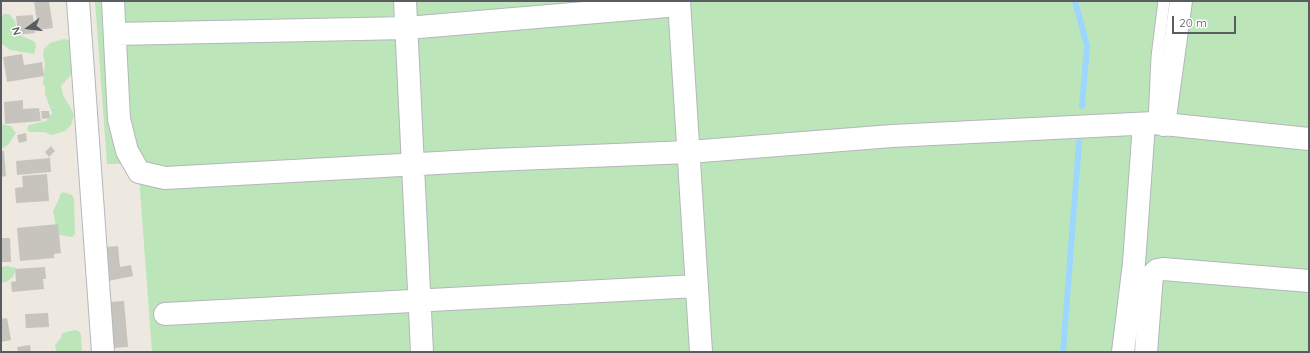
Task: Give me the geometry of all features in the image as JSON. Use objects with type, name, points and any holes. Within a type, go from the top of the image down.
[{"type":"street","points":[[78,1],[103,352]]},
{"type":"street","points":[[113,1],[119,119],[127,151],[139,172],[164,178],[268,171],[689,152],[892,136],[1154,124],[1309,139]]},
{"type":"street","points":[[405,1],[418,300],[422,352]]},
{"type":"street","points":[[1123,352],[1154,124],[1181,1]]},
{"type":"street","points":[[115,34],[406,28],[679,3],[701,352]]},
{"type":"street","points":[[1146,352],[1152,275],[1157,270],[1163,269],[1309,281]]},
{"type":"street","points":[[165,314],[697,286]]},
{"type":"lane","points":[[1154,124],[1157,57],[1164,1]]},
{"type":"green space","points":[[95,1],[1309,1],[1309,352],[152,352],[138,164],[107,164]]},
{"type":"green space","points":[[4,14],[9,14],[15,21],[18,34],[35,42],[36,46],[34,54],[10,50],[2,44],[1,17]]},
{"type":"green space","points":[[64,39],[73,41],[78,67],[61,86],[63,95],[73,112],[74,116],[71,125],[65,131],[52,135],[44,132],[29,132],[27,129],[29,125],[46,121],[52,113],[45,94],[45,87],[43,83],[45,64],[43,54],[44,49],[50,43]]},
{"type":"green space","points":[[1,124],[11,126],[16,133],[8,145],[1,149]]},
{"type":"green space","points":[[63,192],[72,195],[74,199],[75,234],[72,237],[60,235],[57,232],[53,211],[60,194]]},
{"type":"green space","points":[[7,266],[16,268],[13,277],[6,282],[1,282],[1,267]]},
{"type":"green space","points":[[75,330],[79,331],[81,334],[82,352],[59,352],[56,350],[55,345],[61,338],[62,333]]},
{"type":"building","points":[[34,1],[49,1],[53,28],[38,30]]},
{"type":"building","points":[[33,15],[35,33],[18,35],[16,16]]},
{"type":"building","points":[[22,54],[24,65],[42,62],[44,76],[7,82],[3,57]]},
{"type":"building","points":[[23,100],[23,109],[39,108],[41,121],[5,124],[4,102]]},
{"type":"building","points":[[41,111],[49,111],[50,118],[42,119]]},
{"type":"building","points":[[26,133],[27,141],[19,143],[17,135]]},
{"type":"building","points":[[51,146],[55,151],[49,157],[45,152]]},
{"type":"building","points":[[1,151],[4,151],[6,176],[1,177]]},
{"type":"building","points":[[50,158],[51,172],[17,175],[16,161]]},
{"type":"building","points":[[47,174],[49,201],[16,203],[15,188],[23,187],[22,176]]},
{"type":"building","points":[[58,224],[61,253],[54,254],[54,258],[20,261],[17,228]]},
{"type":"building","points":[[1,238],[10,238],[11,262],[1,262]]},
{"type":"building","points":[[118,246],[120,267],[131,265],[133,276],[108,281],[105,247]]},
{"type":"building","points":[[45,267],[46,279],[43,279],[44,289],[12,292],[11,282],[16,281],[15,269]]},
{"type":"building","points":[[124,301],[128,347],[113,348],[109,302]]},
{"type":"building","points":[[48,313],[49,327],[26,328],[25,314]]},
{"type":"building","points":[[7,318],[11,340],[1,342],[1,319]]},
{"type":"building","points":[[30,345],[31,352],[18,352],[17,347]]},
{"type":"waterway","points":[[1075,1],[1087,46],[1082,106]]},
{"type":"waterway","points":[[1063,352],[1079,142]]}]
